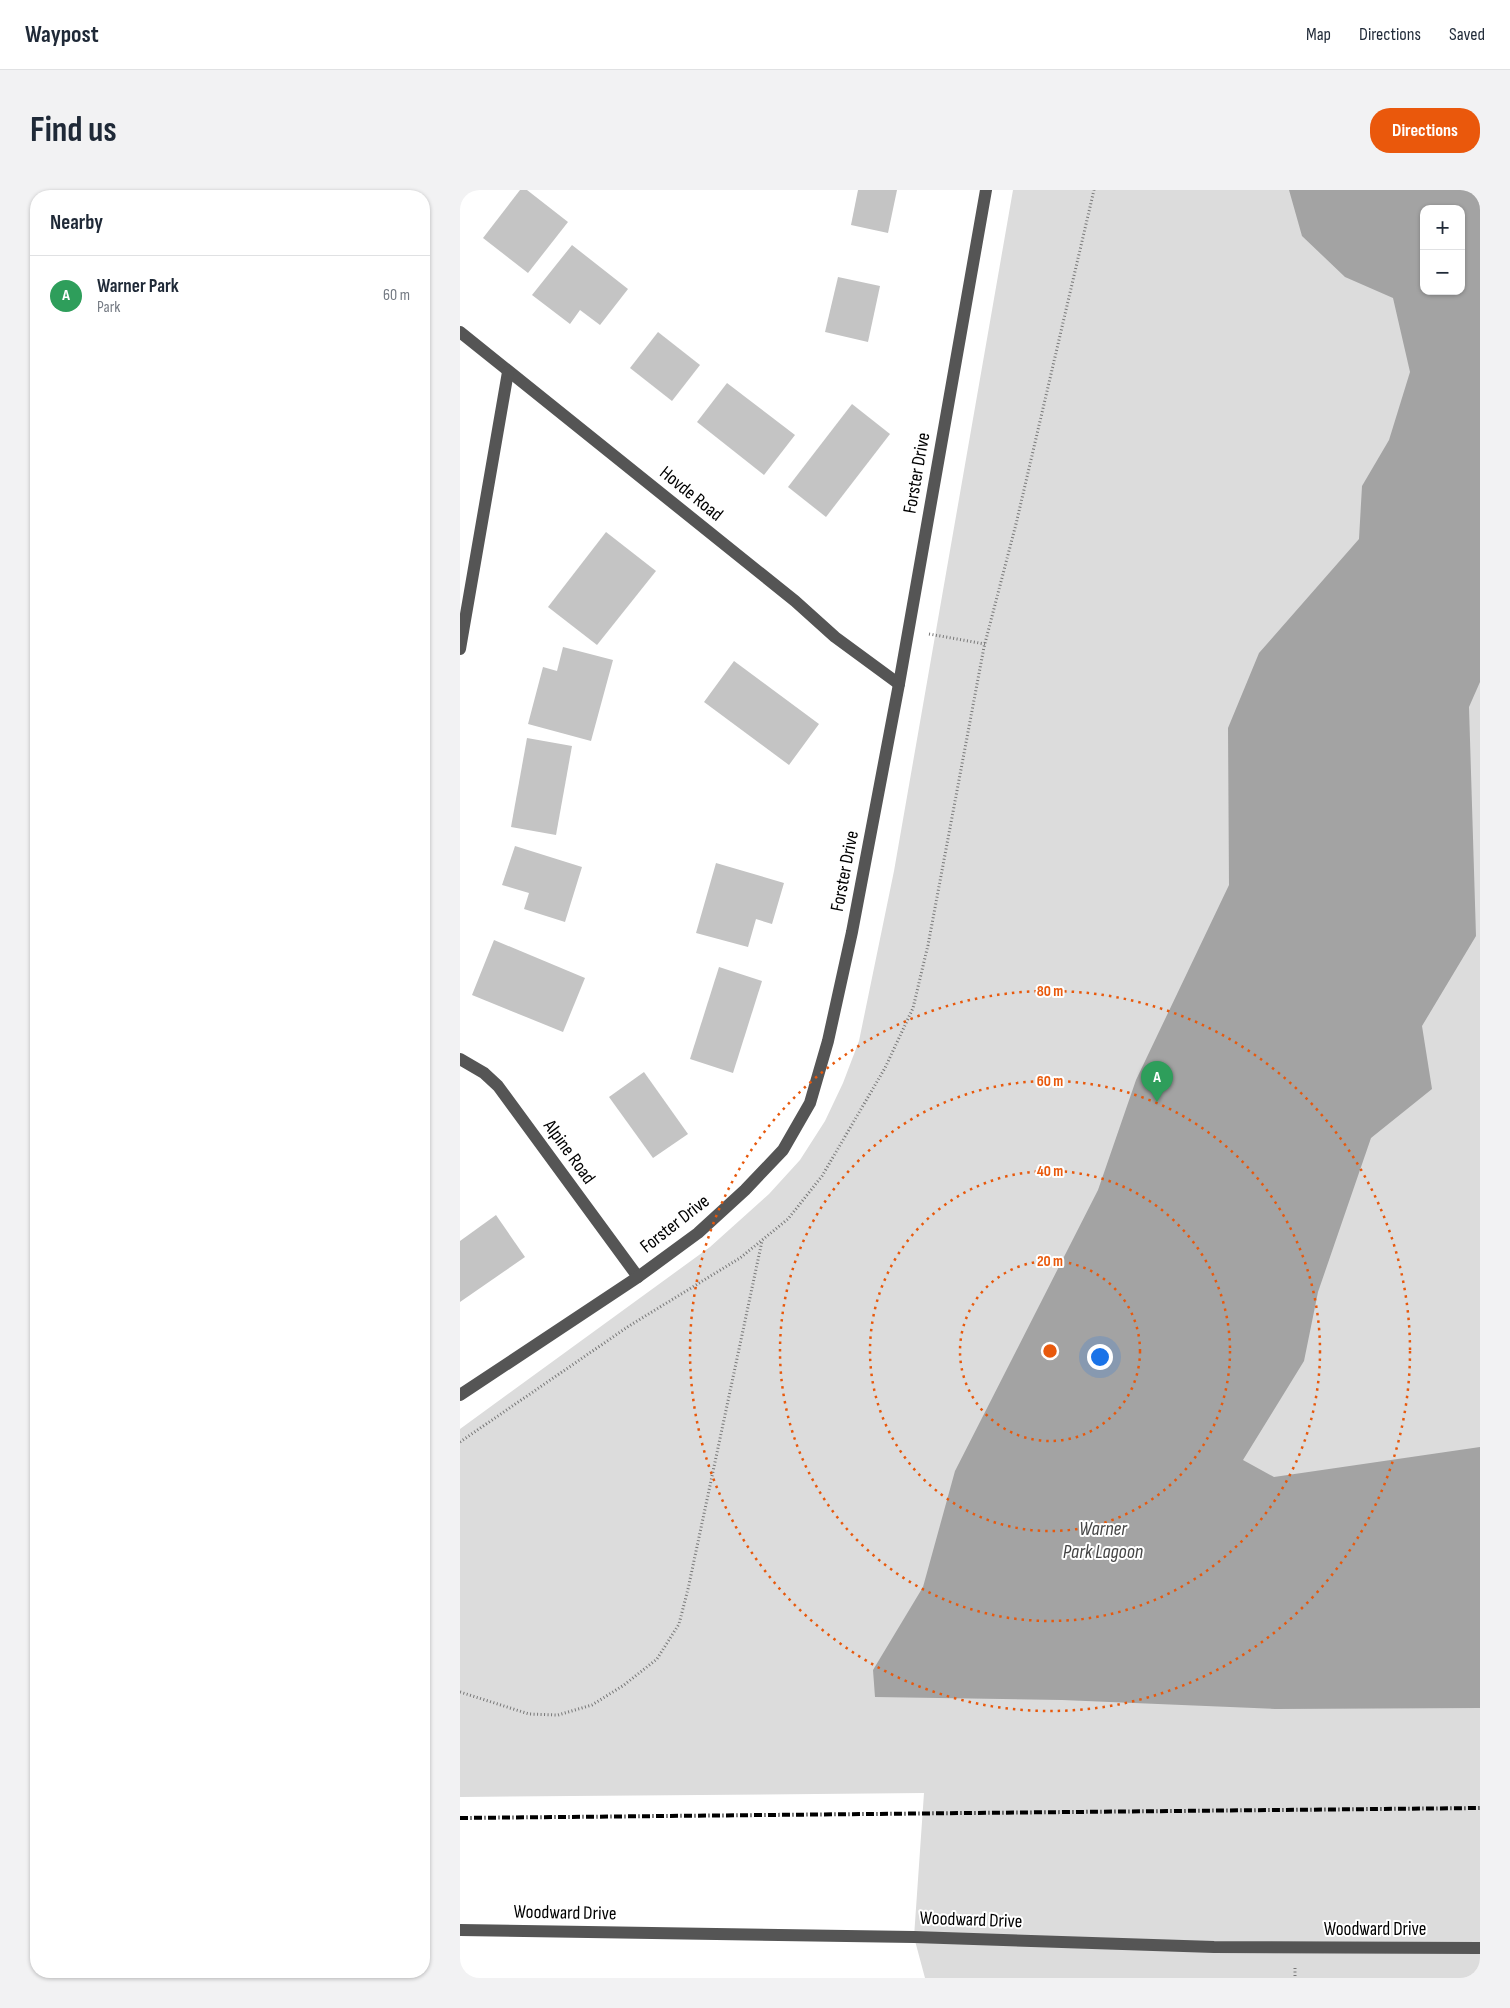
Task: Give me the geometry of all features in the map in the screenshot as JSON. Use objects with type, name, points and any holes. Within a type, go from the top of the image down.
[{"type":"street","name":"Forster Drive","points":[[460,1395],[638,1277],[698,1233],[745,1190],[782,1150],[810,1103],[828,1041],[852,932],[909,630],[986,190]]},
{"type":"street","name":"Hovde Road","points":[[460,332],[795,601],[835,637],[899,684]]},
{"type":"street","points":[[460,649],[508,372]]},
{"type":"street","name":"Alpine Road","points":[[460,1059],[484,1073],[498,1086],[638,1277]]},
{"type":"street","name":"Woodward Drive","points":[[460,1930],[914,1937],[1214,1947],[1480,1948]]},
{"type":"path","points":[[909,630],[985,644]]},
{"type":"path","points":[[460,1692],[529,1714],[558,1715],[592,1704],[624,1685],[657,1659],[679,1624],[688,1589],[762,1240]]},
{"type":"shaded area","points":[[1013,190],[1480,190],[1480,1978],[925,1978],[914,1937],[924,1793],[460,1797],[460,1429],[710,1247],[769,1194],[800,1160],[825,1121],[843,1083],[859,1041],[894,871]]},
{"type":"water","name":"Warner Park Lagoon","points":[[1289,190],[1480,190],[1480,682],[1469,707],[1476,936],[1422,1026],[1432,1089],[1371,1138],[1318,1292],[1304,1361],[1243,1460],[1274,1477],[1480,1447],[1480,1708],[1275,1709],[1062,1700],[875,1697],[873,1670],[923,1587],[955,1471],[1098,1190],[1136,1080],[1229,885],[1228,728],[1259,653],[1359,539],[1362,486],[1389,440],[1410,372],[1393,298],[1345,277],[1302,236]]},
{"type":"building","points":[[520,190],[527,190],[568,222],[528,273],[483,238]]},
{"type":"building","points":[[858,190],[897,190],[888,233],[851,225]]},
{"type":"building","points":[[572,245],[628,289],[600,325],[580,310],[570,324],[532,295]]},
{"type":"building","points":[[838,277],[880,286],[868,342],[825,332]]},
{"type":"building","points":[[658,332],[700,365],[672,401],[630,368]]},
{"type":"building","points":[[727,383],[795,435],[764,475],[697,422]]},
{"type":"building","points":[[852,404],[890,434],[826,517],[788,487]]},
{"type":"building","points":[[606,532],[656,571],[597,645],[548,607]]},
{"type":"building","points":[[563,647],[613,660],[591,741],[528,724],[543,667],[557,671]]},
{"type":"building","points":[[734,661],[819,724],[789,765],[704,702]]},
{"type":"building","points":[[527,738],[572,746],[556,835],[511,827]]},
{"type":"building","points":[[515,846],[582,867],[565,922],[524,909],[529,893],[502,885]]},
{"type":"building","points":[[716,863],[784,883],[772,924],[756,919],[748,947],[696,933]]},
{"type":"building","points":[[494,940],[585,978],[563,1032],[472,995]]},
{"type":"building","points":[[719,967],[762,981],[733,1073],[690,1059]]},
{"type":"building","points":[[644,1072],[688,1134],[653,1158],[609,1097]]},
{"type":"building","points":[[496,1215],[525,1257],[460,1302],[460,1241]]},
{"type":"railway","points":[[460,1818],[1480,1808]]},
{"type":"place","name":"Warner Park","points":[[1157,1102]]}]
